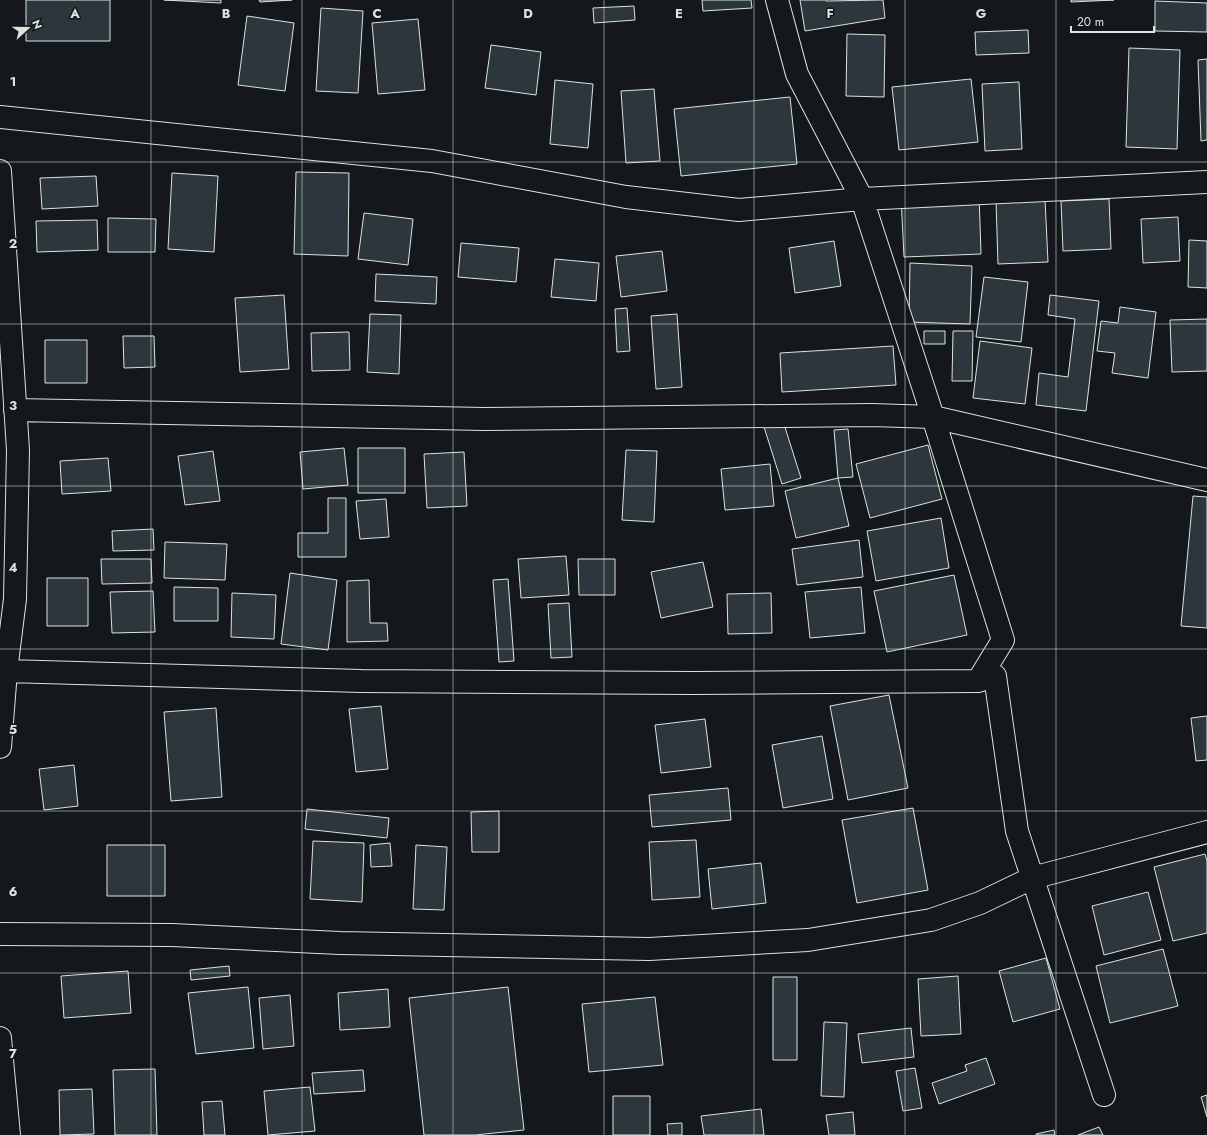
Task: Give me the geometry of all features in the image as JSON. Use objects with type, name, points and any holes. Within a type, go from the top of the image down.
[{"type":"street","points":[[777,0],[797,74],[862,199],[933,417],[1002,640],[978,681]]},
{"type":"street","points":[[0,118],[432,161],[626,197],[739,210],[862,199],[1207,182]]},
{"type":"street","points":[[0,170],[18,450],[8,531],[15,599],[6,672],[0,747]]},
{"type":"street","points":[[15,410],[484,419],[872,415],[933,417],[1207,480]]},
{"type":"street","points":[[6,672],[369,681],[702,683],[978,681],[995,676],[1017,831],[1104,1095]]},
{"type":"street","points":[[0,934],[172,935],[340,944],[649,950],[808,940],[931,920],[980,903],[1032,878],[1207,832]]},
{"type":"street","points":[[0,1038],[9,1135]]},
{"type":"building","points":[[26,0],[110,0],[110,41],[26,41]]},
{"type":"building","points":[[164,0],[221,0],[221,3]]},
{"type":"building","points":[[259,0],[292,0],[260,2]]},
{"type":"building","points":[[702,0],[751,0],[752,8],[703,11]]},
{"type":"building","points":[[800,0],[883,0],[885,18],[805,31]]},
{"type":"building","points":[[1071,0],[1114,0],[1071,2]]},
{"type":"building","points":[[1155,1],[1207,3],[1207,32],[1155,31]]},
{"type":"building","points":[[634,6],[635,20],[594,23],[593,8]]},
{"type":"building","points":[[321,8],[363,11],[358,93],[316,91]]},
{"type":"building","points":[[247,16],[294,23],[285,91],[238,85]]},
{"type":"building","points":[[418,19],[425,90],[378,94],[372,23]]},
{"type":"building","points":[[1028,30],[1029,53],[976,55],[975,32]]},
{"type":"building","points":[[847,34],[885,35],[884,97],[846,96]]},
{"type":"building","points":[[491,45],[541,52],[536,95],[485,88]]},
{"type":"building","points":[[1129,48],[1180,50],[1177,149],[1126,147]]},
{"type":"building","points":[[1207,59],[1207,140],[1201,141],[1198,60]]},
{"type":"building","points":[[971,79],[978,142],[899,150],[892,87]]},
{"type":"building","points":[[555,80],[593,84],[588,148],[550,144]]},
{"type":"building","points":[[1019,82],[1022,149],[985,151],[982,84]]},
{"type":"building","points":[[654,89],[660,161],[626,163],[621,91]]},
{"type":"building","points":[[790,97],[797,164],[681,176],[674,109]]},
{"type":"building","points":[[296,172],[349,173],[348,256],[294,254]]},
{"type":"building","points":[[172,173],[218,176],[214,252],[168,249]]},
{"type":"building","points":[[96,176],[98,206],[42,209],[40,178]]},
{"type":"building","points":[[979,194],[981,254],[904,257],[901,197]]},
{"type":"building","points":[[1045,199],[1048,262],[998,264],[996,201]]},
{"type":"building","points":[[1109,199],[1111,249],[1063,251],[1061,201]]},
{"type":"building","points":[[364,213],[413,219],[408,265],[358,259]]},
{"type":"building","points":[[1178,217],[1180,261],[1143,263],[1141,219]]},
{"type":"building","points":[[108,218],[156,219],[155,252],[108,252]]},
{"type":"building","points":[[97,220],[98,250],[37,252],[36,221]]},
{"type":"building","points":[[1189,240],[1207,241],[1207,288],[1188,287]]},
{"type":"building","points":[[834,241],[841,286],[795,293],[789,248]]},
{"type":"building","points":[[461,243],[519,248],[516,282],[458,277]]},
{"type":"building","points":[[662,251],[667,291],[621,297],[616,256]]},
{"type":"building","points":[[555,259],[599,263],[596,301],[551,297]]},
{"type":"building","points":[[910,263],[972,266],[970,324],[909,322]]},
{"type":"building","points":[[376,274],[437,277],[436,304],[375,301]]},
{"type":"building","points":[[984,277],[1028,282],[1021,342],[976,337]]},
{"type":"building","points":[[284,295],[289,369],[240,372],[235,298]]},
{"type":"building","points":[[1050,295],[1099,301],[1086,411],[1036,405],[1039,373],[1068,377],[1075,319],[1048,315]]},
{"type":"building","points":[[1120,307],[1156,312],[1148,378],[1112,373],[1115,353],[1097,351],[1101,321],[1118,323]]},
{"type":"building","points":[[627,308],[630,351],[617,352],[615,309]]},
{"type":"building","points":[[370,314],[401,315],[399,374],[367,372]]},
{"type":"building","points":[[677,314],[682,387],[656,389],[651,316]]},
{"type":"building","points":[[1207,319],[1207,371],[1172,372],[1170,320]]},
{"type":"building","points":[[924,331],[945,331],[945,344],[924,344]]},
{"type":"building","points":[[953,331],[973,331],[972,381],[952,381]]},
{"type":"building","points":[[349,332],[350,370],[312,371],[311,333]]},
{"type":"building","points":[[123,336],[154,336],[155,367],[124,368]]},
{"type":"building","points":[[45,340],[87,340],[87,383],[45,383]]},
{"type":"building","points":[[980,341],[1032,348],[1025,404],[973,398]]},
{"type":"building","points":[[893,346],[896,385],[782,392],[780,353]]},
{"type":"building","points":[[783,421],[801,478],[782,484],[764,427]]},
{"type":"building","points":[[848,429],[853,477],[838,478],[834,430]]},
{"type":"building","points":[[928,445],[942,499],[870,518],[856,464]]},
{"type":"building","points":[[344,448],[348,485],[303,489],[300,452]]},
{"type":"building","points":[[358,448],[405,448],[405,493],[358,493]]},
{"type":"building","points":[[626,450],[657,451],[654,522],[622,520]]},
{"type":"building","points":[[213,451],[220,501],[185,505],[178,456]]},
{"type":"building","points":[[464,452],[467,506],[427,508],[424,454]]},
{"type":"building","points":[[108,458],[111,491],[62,494],[60,461]]},
{"type":"building","points":[[770,464],[774,506],[725,510],[721,469]]},
{"type":"building","points":[[838,478],[849,526],[796,538],[785,491]]},
{"type":"building","points":[[1193,496],[1207,497],[1207,628],[1181,626]]},
{"type":"building","points":[[328,498],[346,498],[346,557],[298,557],[298,533],[328,533]]},
{"type":"building","points":[[386,499],[389,537],[360,539],[356,501]]},
{"type":"building","points":[[941,518],[949,568],[876,581],[867,531]]},
{"type":"building","points":[[153,529],[154,550],[113,551],[112,531]]},
{"type":"building","points":[[859,540],[863,577],[797,585],[792,549]]},
{"type":"building","points":[[165,542],[227,544],[225,580],[164,578]]},
{"type":"building","points":[[566,556],[569,595],[521,598],[518,559]]},
{"type":"building","points":[[101,559],[151,559],[152,583],[102,584]]},
{"type":"building","points":[[578,559],[615,559],[615,595],[579,595]]},
{"type":"building","points":[[703,562],[713,607],[661,618],[651,572]]},
{"type":"building","points":[[290,573],[337,580],[328,650],[281,644]]},
{"type":"building","points":[[954,575],[967,635],[887,652],[874,591]]},
{"type":"building","points":[[47,578],[88,578],[88,626],[47,626]]},
{"type":"building","points":[[508,579],[514,661],[499,662],[493,580]]},
{"type":"building","points":[[369,580],[370,623],[387,623],[388,641],[347,642],[347,581]]},
{"type":"building","points":[[174,587],[218,588],[218,621],[174,621]]},
{"type":"building","points":[[861,587],[865,633],[810,638],[805,592]]},
{"type":"building","points":[[153,591],[155,632],[112,633],[110,592]]},
{"type":"building","points":[[232,593],[276,595],[274,639],[231,637]]},
{"type":"building","points":[[771,593],[772,633],[728,634],[727,594]]},
{"type":"building","points":[[569,603],[572,657],[551,658],[548,604]]},
{"type":"building","points":[[889,695],[908,788],[848,800],[830,706]]},
{"type":"building","points":[[381,706],[388,769],[356,772],[349,709]]},
{"type":"building","points":[[216,708],[222,797],[171,801],[164,712]]},
{"type":"building","points":[[1207,716],[1207,760],[1196,761],[1191,718]]},
{"type":"building","points":[[705,719],[711,767],[661,773],[655,725]]},
{"type":"building","points":[[822,736],[833,799],[783,808],[772,745]]},
{"type":"building","points":[[74,765],[78,806],[44,810],[39,769]]},
{"type":"building","points":[[728,788],[731,820],[652,827],[649,795]]},
{"type":"building","points":[[913,808],[928,890],[857,903],[842,820]]},
{"type":"building","points":[[307,809],[389,818],[387,838],[305,829]]},
{"type":"building","points":[[499,811],[499,852],[472,852],[471,812]]},
{"type":"building","points":[[696,840],[700,897],[652,900],[649,842]]},
{"type":"building","points":[[313,841],[364,843],[362,902],[310,899]]},
{"type":"building","points":[[390,843],[392,866],[371,867],[370,845]]},
{"type":"building","points":[[107,845],[165,845],[165,896],[107,896]]},
{"type":"building","points":[[416,845],[447,847],[444,910],[413,909]]},
{"type":"building","points":[[1205,854],[1207,861],[1207,933],[1173,941],[1154,867]]},
{"type":"building","points":[[761,863],[766,903],[712,909],[708,869]]},
{"type":"building","points":[[1148,892],[1161,940],[1104,955],[1092,906]]},
{"type":"building","points":[[1163,949],[1178,1006],[1110,1023],[1096,966]]},
{"type":"building","points":[[1046,958],[1060,1009],[1013,1022],[999,971]]},
{"type":"building","points":[[229,966],[230,976],[191,980],[190,970]]},
{"type":"building","points":[[128,971],[131,1013],[64,1018],[61,976]]},
{"type":"building","points":[[958,976],[961,1034],[921,1036],[918,979]]},
{"type":"building","points":[[773,977],[797,977],[797,1060],[773,1060]]},
{"type":"building","points":[[248,987],[254,1048],[196,1054],[188,993]]},
{"type":"building","points":[[508,987],[524,1130],[475,1135],[424,1135],[409,998]]},
{"type":"building","points":[[388,989],[390,1027],[340,1030],[338,993]]},
{"type":"building","points":[[290,995],[294,1046],[263,1049],[259,998]]},
{"type":"building","points":[[655,997],[663,1065],[589,1072],[582,1004]]},
{"type":"building","points":[[824,1022],[847,1023],[844,1097],[821,1096]]},
{"type":"building","points":[[911,1028],[914,1057],[862,1063],[858,1034]]},
{"type":"building","points":[[986,1058],[995,1084],[939,1104],[932,1083],[967,1071],[965,1065]]},
{"type":"building","points":[[915,1068],[922,1108],[903,1111],[896,1071]]},
{"type":"building","points":[[155,1069],[157,1135],[115,1135],[113,1070]]},
{"type":"building","points":[[363,1070],[365,1091],[314,1094],[312,1073]]},
{"type":"building","points":[[310,1087],[315,1131],[268,1135],[264,1091]]},
{"type":"building","points":[[92,1089],[94,1134],[60,1135],[59,1090]]},
{"type":"building","points":[[1207,1095],[1207,1117],[1201,1097]]},
{"type":"building","points":[[613,1096],[650,1096],[650,1135],[613,1135]]},
{"type":"building","points":[[222,1101],[225,1135],[204,1135],[202,1102]]},
{"type":"building","points":[[761,1109],[764,1135],[704,1135],[701,1116]]},
{"type":"building","points":[[853,1112],[855,1135],[829,1135],[826,1115]]},
{"type":"building","points":[[682,1123],[682,1135],[668,1135],[667,1124]]},
{"type":"building","points":[[1099,1127],[1103,1135],[1078,1135]]},
{"type":"building","points":[[1054,1130],[1055,1135],[1036,1135],[1036,1134]]}]
